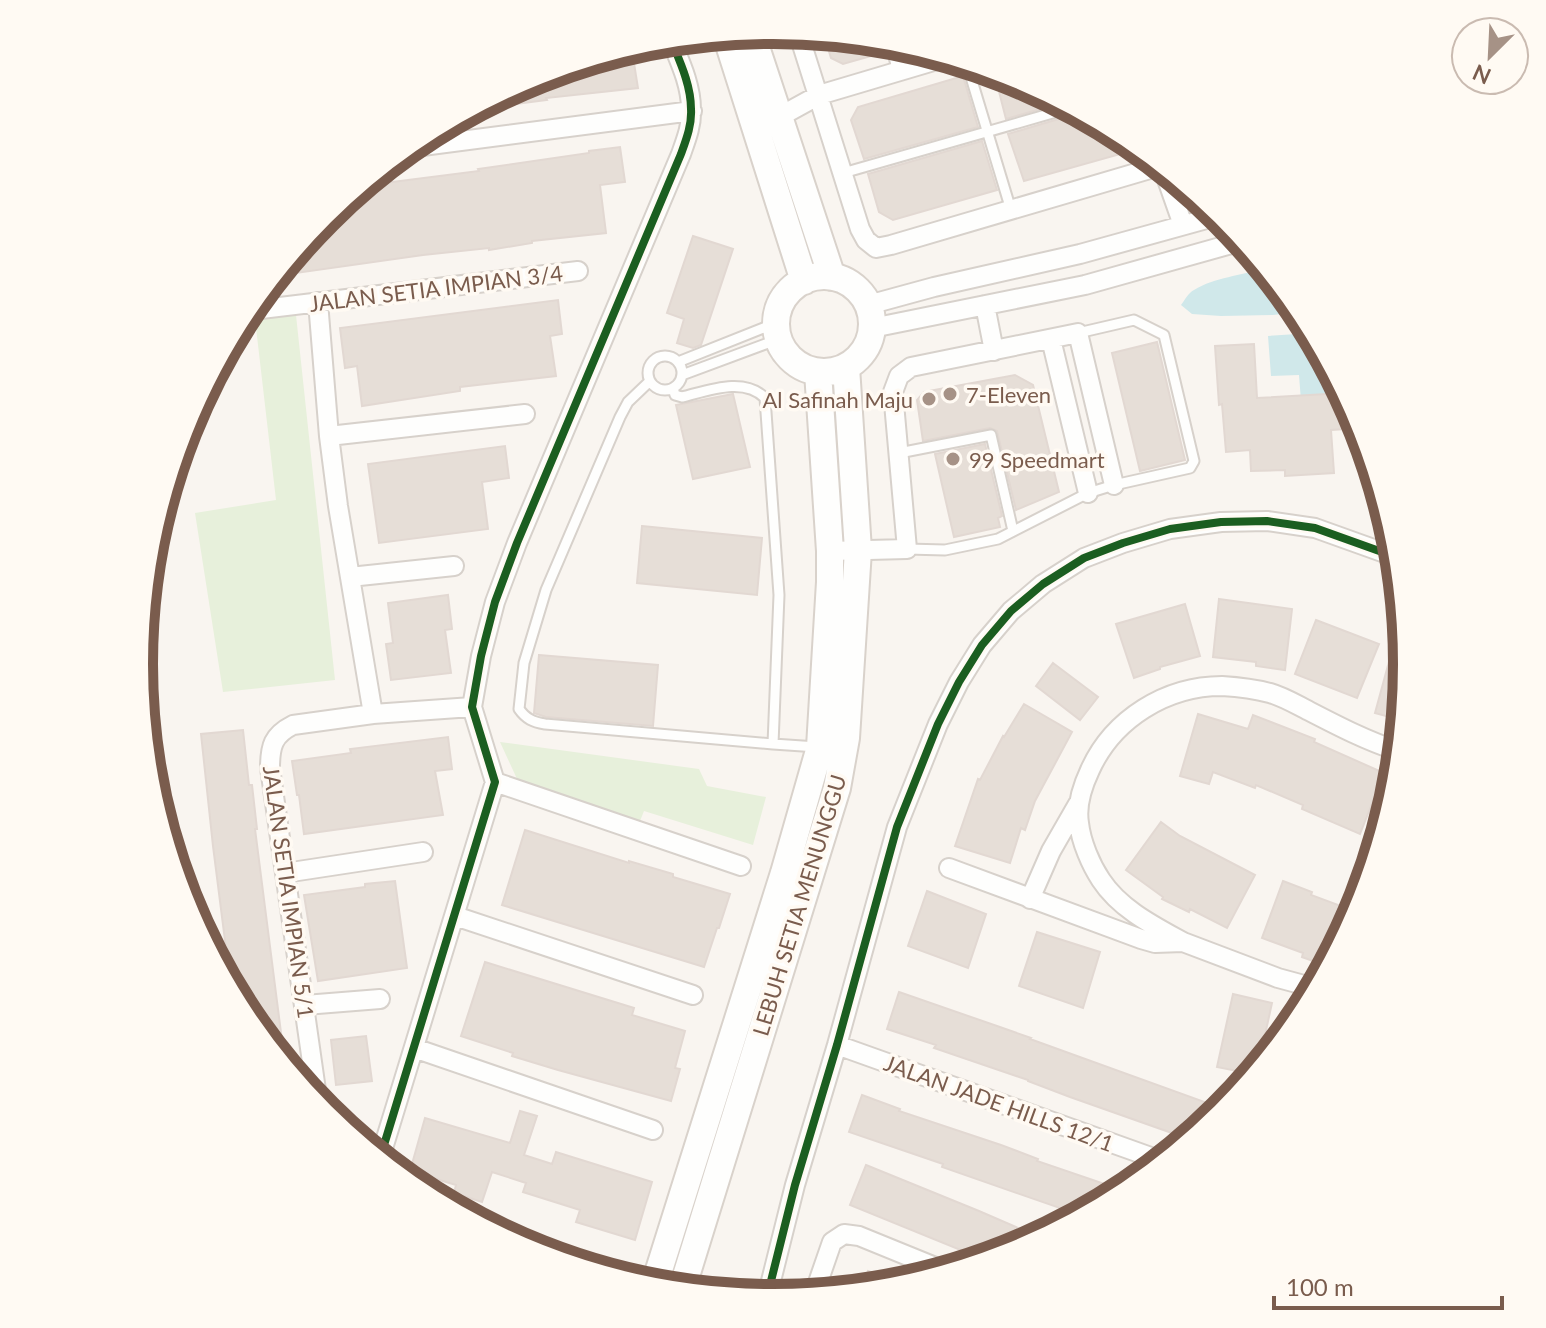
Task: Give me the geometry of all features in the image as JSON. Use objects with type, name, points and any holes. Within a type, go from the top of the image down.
[{"type":"street","points":[[755,44],[832,277]]},
{"type":"street","points":[[729,45],[804,281]]},
{"type":"street","points":[[802,45],[860,229],[866,240],[876,248],[1148,171]]},
{"type":"street","points":[[384,1146],[495,782],[472,707],[495,602],[689,131],[692,111],[675,52]]},
{"type":"street","points":[[779,117],[819,95],[926,63]]},
{"type":"street","points":[[435,144],[692,111]]},
{"type":"street","points":[[1170,188],[1183,225]]},
{"type":"street","points":[[870,317],[934,287],[1080,254],[1204,219]]},
{"type":"street","points":[[870,317],[985,305],[1085,285],[1229,245]]},
{"type":"street","points":[[1080,254],[1085,285]]},
{"type":"street","name":"JALAN SETIA IMPIAN 3/4","points":[[265,309],[578,271]]},
{"type":"street","points":[[832,277],[847,282],[860,292],[870,317],[870,340],[856,361],[846,367],[832,372],[818,372],[793,361],[785,351],[777,331],[778,310],[792,288],[804,281],[832,277]]},
{"type":"street","points":[[318,302],[329,436],[373,714]]},
{"type":"street","points":[[985,305],[994,351]]},
{"type":"street","points":[[830,551],[907,549],[893,392],[899,376],[911,367],[1078,333],[1114,485]]},
{"type":"street","points":[[1051,339],[1088,493]]},
{"type":"street","name":"LEBUH SETIA MENUNGGU","points":[[659,1273],[779,888],[832,748],[858,550],[846,367]]},
{"type":"street","name":"LEBUH SETIA MENUNGGU","points":[[686,1278],[837,788],[832,748],[830,551],[818,372]]},
{"type":"street","points":[[329,436],[525,414]]},
{"type":"street","points":[[770,1284],[795,1185],[897,827],[938,724],[982,645],[1011,611],[1043,584],[1084,558],[1170,529],[1221,522],[1267,521],[1315,528],[1383,552]]},
{"type":"street","points":[[350,577],[454,566]]},
{"type":"street","points":[[1030,899],[1051,851],[1079,802],[1094,761],[1122,723],[1154,703],[1193,689],[1220,686],[1273,693],[1360,737],[1388,747]]},
{"type":"street","name":"JALAN SETIA IMPIAN 5/1","points":[[315,1081],[270,768],[274,740],[282,730],[293,725],[373,714],[472,707]]},
{"type":"street","points":[[495,782],[741,866]]},
{"type":"street","points":[[1079,802],[1079,823],[1085,847],[1101,880],[1121,903],[1149,924],[1183,942],[1303,985]]},
{"type":"street","points":[[285,873],[423,852]]},
{"type":"street","points":[[949,868],[1141,939],[1155,943],[1183,942]]},
{"type":"street","points":[[455,916],[693,995]]},
{"type":"street","points":[[305,1005],[380,999]]},
{"type":"street","name":"JALAN JADE HILLS 12/1","points":[[837,1045],[1149,1156]]},
{"type":"street","points":[[414,1048],[653,1130]]},
{"type":"street","points":[[818,1283],[832,1242],[844,1234],[859,1236],[928,1264]]},
{"type":"lane","points":[[894,56],[898,72]]},
{"type":"lane","points":[[971,77],[1011,210]]},
{"type":"lane","points":[[843,173],[1055,112]]},
{"type":"lane","points":[[907,549],[945,550],[998,539],[1088,493],[1190,468],[1194,461],[1164,335],[1134,320],[1078,333]]},
{"type":"lane","points":[[678,362],[777,331]]},
{"type":"lane","points":[[682,375],[777,331]]},
{"type":"lane","points":[[668,356],[678,362],[682,375],[679,383],[668,390],[657,389],[650,381],[648,371],[653,361],[668,356]]},
{"type":"lane","points":[[650,381],[628,402],[620,417],[546,590],[524,663],[519,709],[525,717],[545,724],[832,748]]},
{"type":"lane","points":[[673,388],[675,395],[682,397],[737,386],[749,387],[765,398],[779,595],[773,744]]},
{"type":"lane","points":[[899,453],[991,435],[1013,531]]},
{"type":"green space","points":[[296,315],[335,680],[223,692],[195,513],[276,500],[255,323],[258,319]]},
{"type":"green space","points":[[500,742],[699,769],[707,786],[766,797],[753,845],[644,811],[640,821],[518,781]]},
{"type":"water","points":[[1252,271],[1284,314],[1192,314],[1181,305],[1190,293],[1219,279]]},
{"type":"water","points":[[1298,334],[1325,382],[1328,425],[1303,427],[1299,375],[1271,376],[1268,336]]},
{"type":"building","points":[[827,46],[880,54],[843,64],[831,58]]},
{"type":"building","points":[[634,60],[638,88],[505,105],[574,77]]},
{"type":"building","points":[[963,76],[978,127],[864,159],[851,120],[858,107]]},
{"type":"building","points":[[998,86],[1046,107],[1006,119]]},
{"type":"building","points":[[1064,117],[1124,153],[1024,181],[1008,134]]},
{"type":"building","points":[[982,141],[997,190],[893,220],[879,212],[868,174]]},
{"type":"building","points":[[620,147],[625,182],[600,185],[606,233],[292,274],[335,226],[382,183],[479,171]]},
{"type":"building","points":[[693,236],[733,249],[701,345],[693,348],[677,343],[684,319],[667,313]]},
{"type":"building","points":[[558,300],[562,334],[550,336],[556,376],[460,387],[460,391],[362,406],[357,366],[345,368],[340,328]]},
{"type":"building","points":[[1157,342],[1185,460],[1140,471],[1112,353]]},
{"type":"building","points":[[1254,344],[1257,398],[1331,394],[1347,429],[1331,430],[1334,473],[1285,476],[1285,470],[1251,471],[1250,450],[1226,452],[1215,346]]},
{"type":"building","points":[[1015,375],[1033,385],[1059,492],[1016,510],[997,431],[990,428],[923,441],[917,400],[924,392]]},
{"type":"building","points":[[733,394],[750,467],[693,479],[676,405]]},
{"type":"building","points":[[985,444],[1002,516],[998,518],[1000,527],[954,537],[935,454]]},
{"type":"building","points":[[505,446],[509,478],[482,482],[488,529],[379,543],[368,464]]},
{"type":"building","points":[[642,526],[762,538],[757,595],[637,583]]},
{"type":"building","points":[[448,595],[452,629],[445,630],[451,673],[391,680],[386,644],[393,643],[388,603]]},
{"type":"building","points":[[1219,599],[1292,609],[1285,670],[1256,666],[1256,662],[1213,657]]},
{"type":"building","points":[[1185,604],[1200,656],[1134,678],[1116,624]]},
{"type":"building","points":[[1316,620],[1379,644],[1357,698],[1295,674]]},
{"type":"building","points":[[539,655],[658,665],[653,726],[546,717],[534,713]]},
{"type":"building","points":[[1390,658],[1393,659],[1391,717],[1375,713]]},
{"type":"building","points":[[1053,663],[1098,697],[1080,720],[1036,686]]},
{"type":"building","points":[[1024,704],[1072,732],[1035,801],[1025,830],[1021,828],[1010,863],[955,846],[978,779]]},
{"type":"building","points":[[1198,714],[1248,729],[1253,715],[1315,739],[1314,742],[1383,773],[1360,834],[1256,785],[1255,788],[1213,772],[1209,784],[1180,776]]},
{"type":"building","points":[[243,730],[282,1043],[257,1008],[227,957],[201,734]]},
{"type":"building","points":[[448,737],[452,769],[435,771],[443,815],[304,834],[292,761],[351,753],[350,749]]},
{"type":"building","points":[[1161,822],[1180,836],[1255,875],[1227,928],[1162,899],[1126,870]]},
{"type":"building","points":[[525,830],[730,894],[704,967],[502,905]]},
{"type":"building","points":[[395,881],[407,968],[318,981],[304,895]]},
{"type":"building","points":[[1283,881],[1343,907],[1316,962],[1302,957],[1303,953],[1262,938]]},
{"type":"building","points":[[927,891],[986,914],[968,968],[908,946]]},
{"type":"building","points":[[1037,932],[1100,952],[1083,1008],[1019,986]]},
{"type":"building","points":[[485,962],[634,1008],[632,1015],[685,1031],[675,1068],[680,1069],[671,1101],[512,1056],[513,1053],[461,1036]]},
{"type":"building","points":[[899,992],[1209,1104],[1176,1135],[887,1029]]},
{"type":"building","points":[[1233,994],[1272,1003],[1263,1043],[1240,1072],[1217,1067]]},
{"type":"building","points":[[366,1036],[372,1081],[336,1085],[331,1040]]},
{"type":"building","points":[[862,1095],[1108,1185],[1066,1210],[849,1132]]},
{"type":"building","points":[[520,1111],[537,1116],[524,1155],[552,1164],[556,1152],[652,1182],[635,1240],[576,1222],[580,1210],[523,1192],[526,1183],[492,1172],[482,1202],[454,1193],[456,1185],[421,1174],[411,1167],[425,1118],[510,1143]]},
{"type":"building","points":[[866,1165],[1024,1231],[967,1253],[850,1205]]},
{"type":"cycle path","points":[[384,1146],[495,782],[472,707],[495,602],[688,132],[691,100],[676,52]]},
{"type":"cycle path","points":[[770,1284],[795,1185],[897,827],[938,724],[982,645],[1011,611],[1043,584],[1084,558],[1170,529],[1221,522],[1267,521],[1315,528],[1383,552]]},
{"type":"place","name":"7-Eleven","points":[[950,394]]},
{"type":"place","name":"Al Safinah Maju","points":[[929,399]]},
{"type":"place","name":"99 Speedmart","points":[[953,459]]}]
